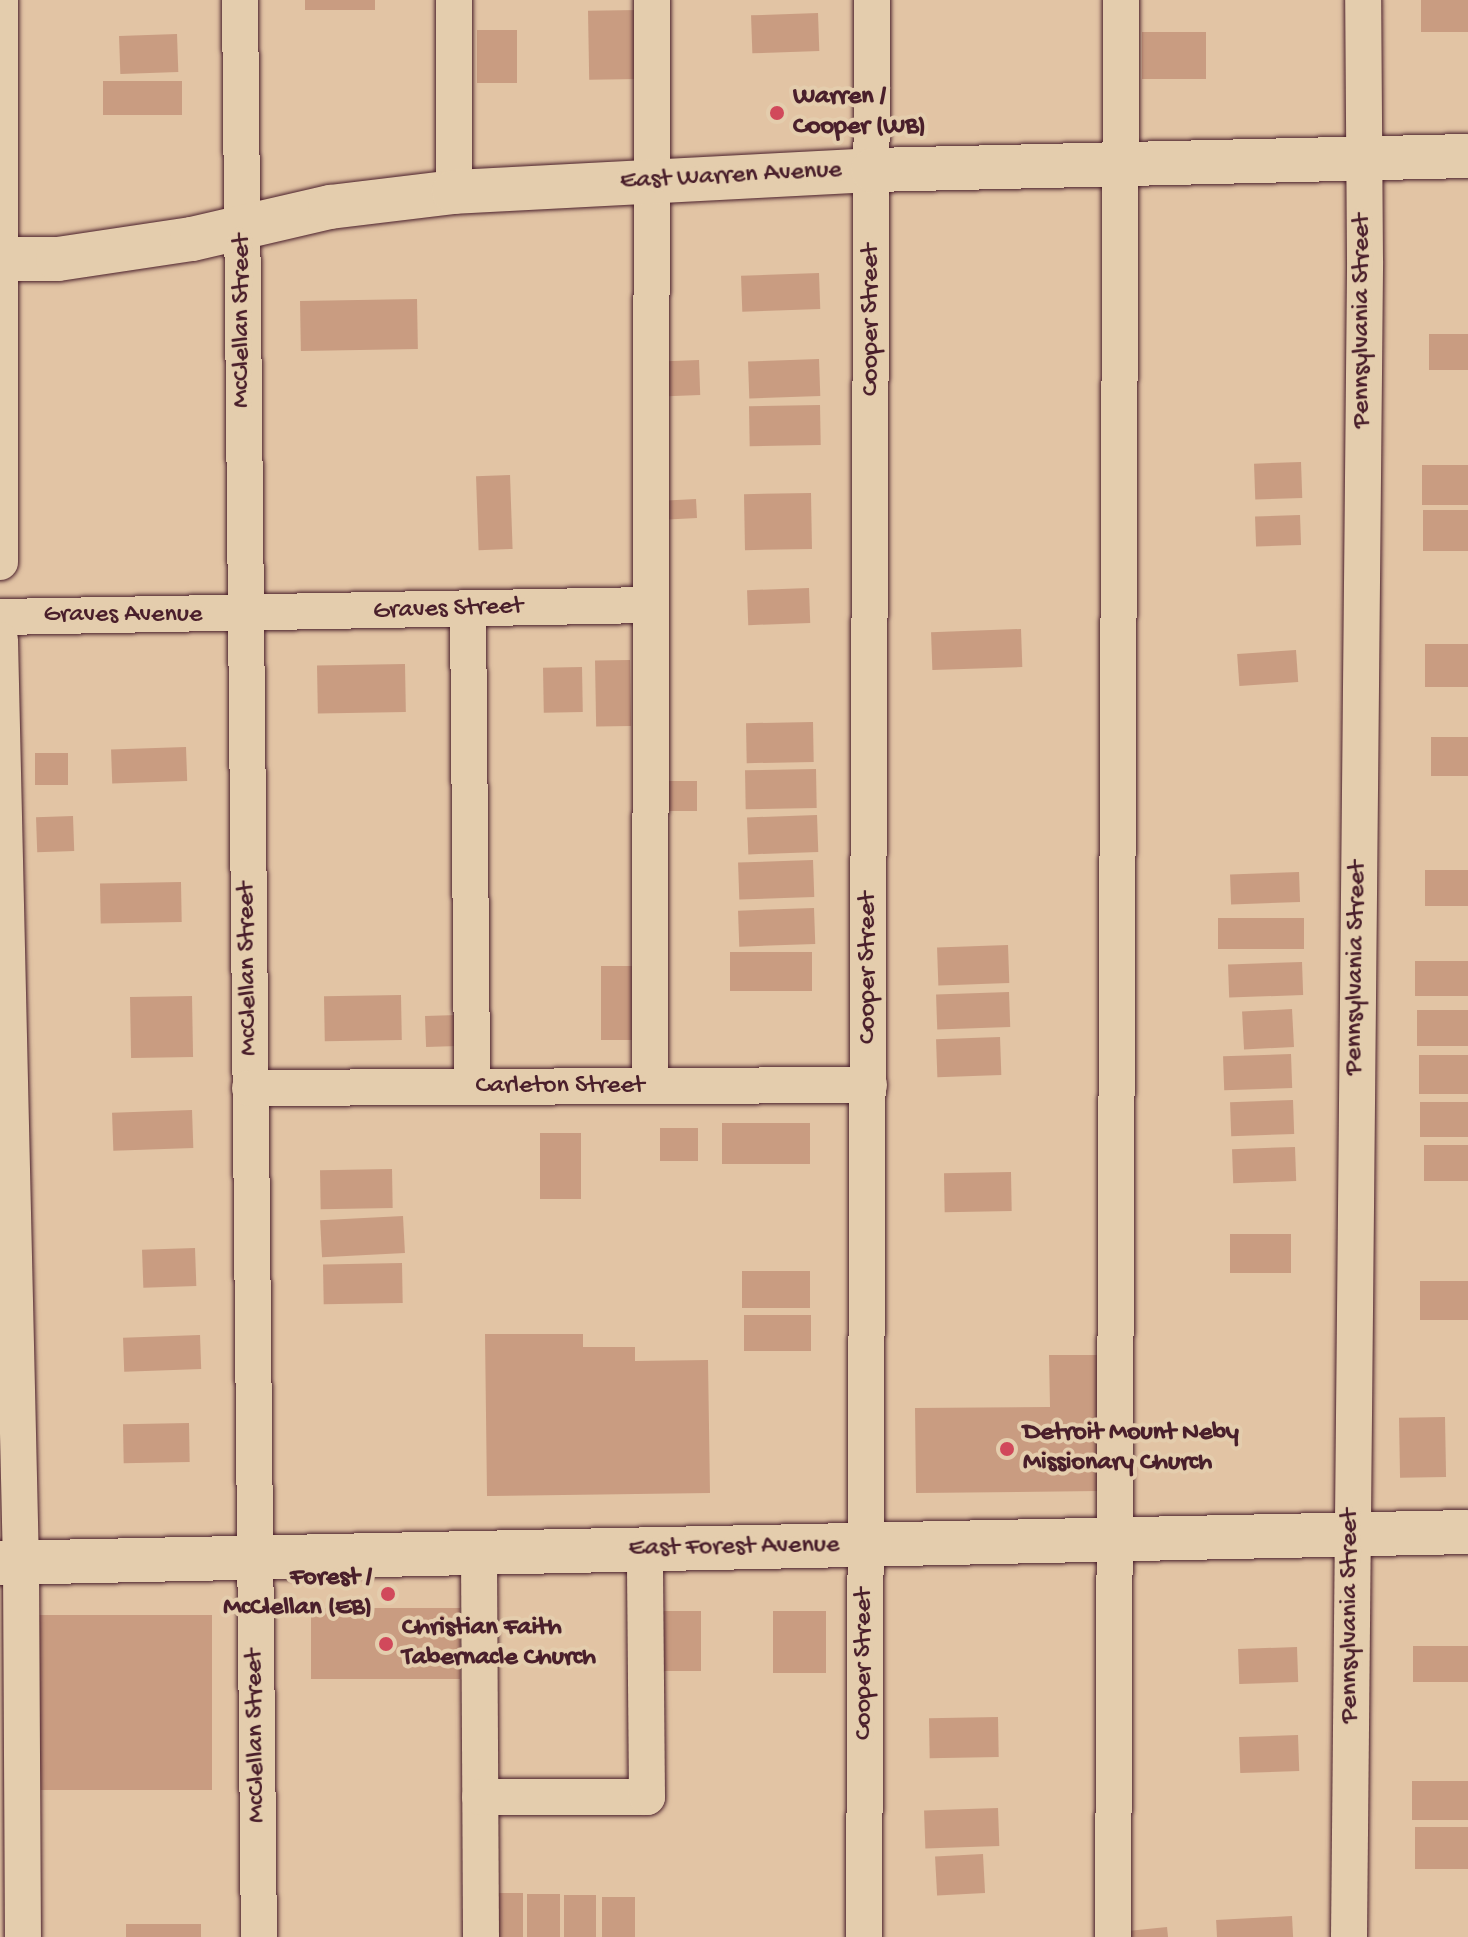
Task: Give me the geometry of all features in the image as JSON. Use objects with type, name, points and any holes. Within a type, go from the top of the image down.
[{"type":"main road","name":"East Warren Avenue","points":[[2,259],[58,259],[242,227],[330,207],[454,192],[873,170],[1468,156]]},
{"type":"main road","name":"East Forest Avenue","points":[[11,1563],[1468,1532]]},
{"type":"street","points":[[0,0],[0,562]]},
{"type":"street","name":"McClellan Street","points":[[240,0],[259,1937]]},
{"type":"street","points":[[454,0],[454,192]]},
{"type":"street","points":[[650,1086],[652,0]]},
{"type":"street","name":"Cooper Street","points":[[864,1937],[872,0]]},
{"type":"street","points":[[1113,1937],[1121,0]]},
{"type":"street","name":"Pennsylvania Street","points":[[1349,1937],[1365,277],[1363,0]]},
{"type":"street","name":"Graves Street","points":[[246,615],[651,605]]},
{"type":"street","points":[[468,610],[472,1087]]},
{"type":"street","name":"Graves Avenue","points":[[0,617],[246,615]]},
{"type":"street","points":[[0,640],[11,1563],[23,1937]]},
{"type":"street","name":"Carleton Street","points":[[250,1088],[869,1085]]},
{"type":"street","points":[[480,1797],[647,1797],[645,1550]]},
{"type":"street","points":[[479,1553],[481,1937]]},
{"type":"building","points":[[305,0],[375,0],[375,10],[305,10]]},
{"type":"building","points":[[1421,0],[1468,0],[1468,32],[1421,32]]},
{"type":"building","points":[[638,10],[639,79],[589,80],[588,11]]},
{"type":"building","points":[[818,13],[819,51],[752,53],[751,15]]},
{"type":"building","points":[[477,30],[517,30],[517,83],[477,83]]},
{"type":"building","points":[[1142,32],[1206,32],[1206,79],[1142,79]]},
{"type":"building","points":[[177,34],[178,72],[120,74],[119,36]]},
{"type":"building","points":[[103,81],[182,81],[182,115],[103,115]]},
{"type":"building","points":[[819,273],[820,309],[742,312],[741,276]]},
{"type":"building","points":[[417,299],[418,349],[301,351],[300,301]]},
{"type":"building","points":[[1429,334],[1468,334],[1468,370],[1429,370]]},
{"type":"building","points":[[819,359],[820,396],[749,398],[748,361]]},
{"type":"building","points":[[699,360],[700,395],[667,396],[666,361]]},
{"type":"building","points":[[820,405],[821,445],[750,446],[749,406]]},
{"type":"building","points":[[1301,462],[1302,498],[1255,500],[1254,464]]},
{"type":"building","points":[[1422,465],[1468,465],[1468,505],[1422,505]]},
{"type":"building","points":[[510,475],[513,549],[479,550],[476,476]]},
{"type":"building","points":[[811,493],[812,549],[745,550],[744,494]]},
{"type":"building","points":[[696,499],[697,518],[668,519],[667,501]]},
{"type":"building","points":[[1423,510],[1468,510],[1468,551],[1423,551]]},
{"type":"building","points":[[1300,515],[1301,545],[1256,547],[1255,517]]},
{"type":"building","points":[[809,588],[810,623],[748,625],[747,590]]},
{"type":"building","points":[[1021,629],[1022,667],[932,670],[931,632]]},
{"type":"building","points":[[1425,644],[1468,644],[1468,687],[1425,687]]},
{"type":"building","points":[[1296,650],[1298,682],[1239,686],[1237,654]]},
{"type":"building","points":[[630,660],[631,726],[596,727],[595,661]]},
{"type":"building","points":[[405,664],[406,712],[318,714],[317,666]]},
{"type":"building","points":[[582,667],[583,712],[544,713],[543,668]]},
{"type":"building","points":[[813,722],[814,762],[747,763],[746,723]]},
{"type":"building","points":[[1431,737],[1468,737],[1468,776],[1431,776]]},
{"type":"building","points":[[186,747],[187,781],[112,784],[111,750]]},
{"type":"building","points":[[35,753],[68,753],[68,785],[35,785]]},
{"type":"building","points":[[816,769],[817,808],[746,809],[745,770]]},
{"type":"building","points":[[661,781],[697,781],[697,811],[661,811]]},
{"type":"building","points":[[817,815],[818,852],[748,854],[747,817]]},
{"type":"building","points":[[73,816],[74,851],[37,852],[36,817]]},
{"type":"building","points":[[813,860],[814,897],[739,900],[738,863]]},
{"type":"building","points":[[1425,870],[1468,870],[1468,906],[1425,906]]},
{"type":"building","points":[[1299,872],[1300,902],[1231,904],[1230,874]]},
{"type":"building","points":[[181,882],[182,922],[101,923],[100,883]]},
{"type":"building","points":[[814,908],[815,944],[739,947],[738,911]]},
{"type":"building","points":[[1218,918],[1304,918],[1304,949],[1218,949]]},
{"type":"building","points":[[1008,945],[1009,983],[938,985],[937,947]]},
{"type":"building","points":[[730,952],[812,952],[812,991],[730,991]]},
{"type":"building","points":[[1415,961],[1468,961],[1468,996],[1415,996]]},
{"type":"building","points":[[1302,962],[1303,995],[1229,998],[1228,965]]},
{"type":"building","points":[[601,966],[633,966],[633,1040],[601,1040]]},
{"type":"building","points":[[1009,992],[1010,1027],[937,1030],[936,995]]},
{"type":"building","points":[[401,995],[402,1040],[325,1041],[324,996]]},
{"type":"building","points":[[192,996],[193,1057],[131,1058],[130,997]]},
{"type":"building","points":[[1292,1009],[1294,1047],[1244,1050],[1242,1012]]},
{"type":"building","points":[[1417,1010],[1468,1010],[1468,1046],[1417,1046]]},
{"type":"building","points":[[457,1015],[458,1046],[426,1047],[425,1016]]},
{"type":"building","points":[[1000,1037],[1001,1075],[937,1077],[936,1039]]},
{"type":"building","points":[[1291,1054],[1292,1088],[1224,1090],[1223,1056]]},
{"type":"building","points":[[1419,1055],[1468,1055],[1468,1094],[1419,1094]]},
{"type":"building","points":[[1293,1100],[1294,1134],[1231,1136],[1230,1102]]},
{"type":"building","points":[[1420,1102],[1468,1102],[1468,1137],[1420,1137]]},
{"type":"building","points":[[192,1110],[193,1148],[113,1151],[112,1113]]},
{"type":"building","points":[[722,1123],[810,1123],[810,1164],[722,1164]]},
{"type":"building","points":[[660,1128],[698,1128],[698,1161],[660,1161]]},
{"type":"building","points":[[540,1133],[581,1133],[581,1199],[540,1199]]},
{"type":"building","points":[[1424,1145],[1468,1145],[1468,1181],[1424,1181]]},
{"type":"building","points":[[1295,1147],[1296,1181],[1233,1183],[1232,1149]]},
{"type":"building","points":[[392,1169],[393,1208],[321,1209],[320,1170]]},
{"type":"building","points":[[1011,1172],[1012,1211],[945,1212],[944,1173]]},
{"type":"building","points":[[403,1216],[405,1253],[322,1257],[320,1220]]},
{"type":"building","points":[[1230,1234],[1291,1234],[1291,1273],[1230,1273]]},
{"type":"building","points":[[195,1248],[196,1286],[143,1288],[142,1250]]},
{"type":"building","points":[[402,1263],[403,1303],[324,1304],[323,1264]]},
{"type":"building","points":[[742,1271],[810,1271],[810,1308],[742,1308]]},
{"type":"building","points":[[1420,1281],[1468,1281],[1468,1320],[1420,1320]]},
{"type":"building","points":[[744,1315],[811,1315],[811,1351],[744,1351]]},
{"type":"building","points":[[485,1334],[583,1334],[583,1347],[635,1347],[635,1361],[708,1360],[710,1493],[487,1496]]},
{"type":"building","points":[[200,1335],[201,1369],[124,1372],[123,1338]]},
{"type":"building","name":"Detroit Mount Neby Missionary Church","points":[[1049,1355],[1097,1355],[1099,1491],[916,1493],[915,1408],[1050,1407]]},
{"type":"building","points":[[1445,1417],[1446,1477],[1400,1478],[1399,1418]]},
{"type":"building","points":[[189,1423],[190,1462],[124,1463],[123,1424]]},
{"type":"building","name":"Christian Faith Tabernacle Church","points":[[311,1608],[460,1608],[460,1679],[311,1679]]},
{"type":"building","points":[[656,1611],[701,1611],[701,1671],[656,1671]]},
{"type":"building","points":[[773,1611],[826,1611],[826,1673],[773,1673]]},
{"type":"building","points":[[35,1615],[212,1615],[212,1790],[35,1790]]},
{"type":"building","points":[[1413,1646],[1468,1646],[1468,1682],[1413,1682]]},
{"type":"building","points":[[1297,1647],[1298,1682],[1239,1684],[1238,1649]]},
{"type":"building","points":[[998,1717],[999,1757],[930,1758],[929,1718]]},
{"type":"building","points":[[1298,1735],[1299,1771],[1240,1773],[1239,1737]]},
{"type":"building","points":[[1412,1781],[1468,1781],[1468,1820],[1412,1820]]},
{"type":"building","points":[[998,1808],[999,1846],[925,1849],[924,1811]]},
{"type":"building","points":[[1415,1827],[1468,1827],[1468,1869],[1415,1869]]},
{"type":"building","points":[[983,1854],[985,1893],[937,1895],[935,1857]]},
{"type":"building","points":[[491,1893],[523,1893],[523,1937],[491,1937]]},
{"type":"building","points":[[527,1894],[560,1894],[560,1937],[527,1937]]},
{"type":"building","points":[[564,1895],[596,1895],[596,1937],[564,1937]]},
{"type":"building","points":[[602,1897],[635,1897],[635,1937],[602,1937]]},
{"type":"building","points":[[1292,1916],[1293,1937],[1217,1937],[1216,1920]]},
{"type":"building","points":[[126,1924],[201,1924],[201,1937],[126,1937]]},
{"type":"building","points":[[1167,1927],[1168,1937],[1131,1937],[1130,1931]]},
{"type":"place","name":"Warren / Cooper (WB)","points":[[777,113]]},
{"type":"place","name":"Detroit Mount Neby Missionary Church","points":[[1007,1449]]},
{"type":"place","name":"Forest / McClellan (EB)","points":[[388,1594]]},
{"type":"place","name":"Christian Faith Tabernacle Church","points":[[386,1644]]}]
